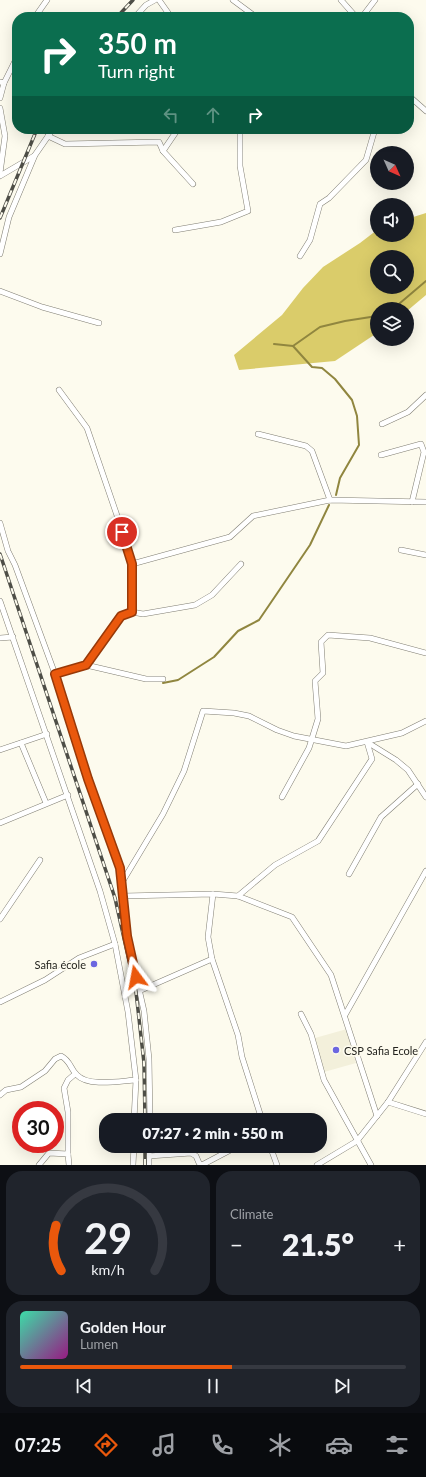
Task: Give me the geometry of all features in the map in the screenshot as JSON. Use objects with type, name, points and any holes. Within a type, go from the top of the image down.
[{"type":"street","points":[[39,12],[47,0]]},
{"type":"street","points":[[140,12],[146,5],[155,0]]},
{"type":"street","points":[[159,0],[167,12]]},
{"type":"street","points":[[233,0],[249,12]]},
{"type":"street","points":[[341,0],[352,12]]},
{"type":"street","points":[[366,12],[375,0]]},
{"type":"street","points":[[0,98],[2,83],[12,66]]},
{"type":"street","points":[[414,100],[426,111]]},
{"type":"street","points":[[0,108],[5,136],[0,173]]},
{"type":"street","points":[[163,151],[175,134]]},
{"type":"street","points":[[175,230],[221,222],[248,211],[240,166],[240,134]]},
{"type":"street","points":[[300,256],[310,240],[320,204],[329,198],[366,160],[374,134]]},
{"type":"street","points":[[0,254],[9,218],[35,155],[48,136],[65,144],[159,142],[163,151],[167,153],[193,184]]},
{"type":"street","points":[[0,176],[35,155]]},
{"type":"street","points":[[0,291],[42,307],[99,322]]},
{"type":"street","points":[[59,390],[87,428],[132,564],[132,612]]},
{"type":"street","points":[[382,424],[408,412],[426,395]]},
{"type":"street","points":[[258,434],[306,446],[312,451],[330,500]]},
{"type":"street","points":[[380,455],[421,444],[424,452],[412,502]]},
{"type":"street","points":[[132,564],[230,537],[253,516],[330,500],[426,502]]},
{"type":"street","points":[[0,523],[8,551],[15,565],[55,674],[88,779],[120,868],[127,936],[144,1011],[149,1059],[150,1113]]},
{"type":"street","points":[[401,550],[426,555]]},
{"type":"street","points":[[86,665],[121,616],[132,612],[143,614],[195,605],[212,595],[241,564]]},
{"type":"street","points":[[0,601],[68,795],[100,891],[115,944],[128,1012],[136,1080],[134,1113]]},
{"type":"street","points":[[282,797],[309,748],[310,740],[318,719],[315,681],[323,673],[321,642],[328,635],[370,638],[426,653]]},
{"type":"street","points":[[0,638],[12,637]]},
{"type":"street","points":[[55,674],[86,665],[146,679],[163,679]]},
{"type":"street","points":[[121,885],[163,814],[184,771],[203,711],[234,713],[249,716],[277,730],[310,740],[346,746],[402,733],[426,721]]},
{"type":"street","points":[[0,750],[47,734]]},
{"type":"street","points":[[367,742],[396,760],[408,770],[426,797]]},
{"type":"street","points":[[238,896],[275,865],[318,841],[372,759],[367,742]]},
{"type":"street","points":[[21,743],[46,803]]},
{"type":"street","points":[[349,874],[381,817],[418,784]]},
{"type":"street","points":[[0,823],[68,795]]},
{"type":"street","points":[[0,919],[40,860]]},
{"type":"street","points":[[345,1014],[425,875]]},
{"type":"street","points":[[123,896],[213,894],[238,896],[292,917],[331,975],[345,1014],[377,1116]]},
{"type":"street","points":[[213,894],[208,937],[212,958],[238,1035],[242,1057],[260,1113]]},
{"type":"street","points":[[0,1002],[45,980],[79,958],[115,944]]},
{"type":"street","points":[[139,991],[212,958]]},
{"type":"street","points":[[301,1014],[311,1034],[324,1080],[357,1141],[372,1165]]},
{"type":"street","points":[[317,1165],[357,1141],[388,1102],[426,1042]]},
{"type":"street","points":[[0,1095],[6,1090],[21,1087],[45,1071],[55,1059],[61,1056],[68,1059],[75,1074],[80,1078],[102,1083],[136,1080]]},
{"type":"street","points":[[69,1165],[68,1112],[64,1088],[68,1080],[75,1074]]},
{"type":"street","points":[[388,1102],[426,1114]]},
{"type":"street","points":[[38,1165],[49,1153],[68,1154]]},
{"type":"street","points":[[133,1165],[134,1153]]},
{"type":"street","points":[[148,1165],[149,1156],[191,1153],[196,1156],[199,1163],[202,1165],[225,1153]]},
{"type":"street","points":[[273,1153],[277,1165]]},
{"type":"shaded area","points":[[426,213],[426,295],[414,305],[414,302],[370,302],[370,338],[335,361],[239,370],[234,355],[282,315],[303,288],[323,267],[370,235],[370,242],[414,242],[414,217]]},
{"type":"shaded area","name":"CSP Safia Ecole","points":[[347,1029],[356,1063],[324,1072],[315,1038]]},
{"type":"waterway","points":[[401,302],[426,281]]},
{"type":"waterway","points":[[274,344],[293,346],[320,327],[370,317]]},
{"type":"waterway","points":[[293,346],[312,367],[322,368],[335,379],[352,400],[357,416],[359,445],[340,478],[336,495]]},
{"type":"waterway","points":[[163,683],[178,680],[214,657],[238,631],[259,620],[310,545],[329,505]]},
{"type":"railway","points":[[122,12],[133,0]]},
{"type":"railway","points":[[0,218],[35,134]]},
{"type":"railway","points":[[0,554],[115,898],[136,992],[144,1063],[145,1113]]},
{"type":"railway","points":[[145,1153],[145,1165]]},
{"type":"place","name":"Safia école","points":[[94,964]]},
{"type":"place","name":"CSP Safia Ecole","points":[[336,1050]]},
{"type":"route","points":[[122,532],[132,564],[132,612],[121,616],[86,665],[55,674],[88,779],[120,868],[127,936],[136,977]]}]
